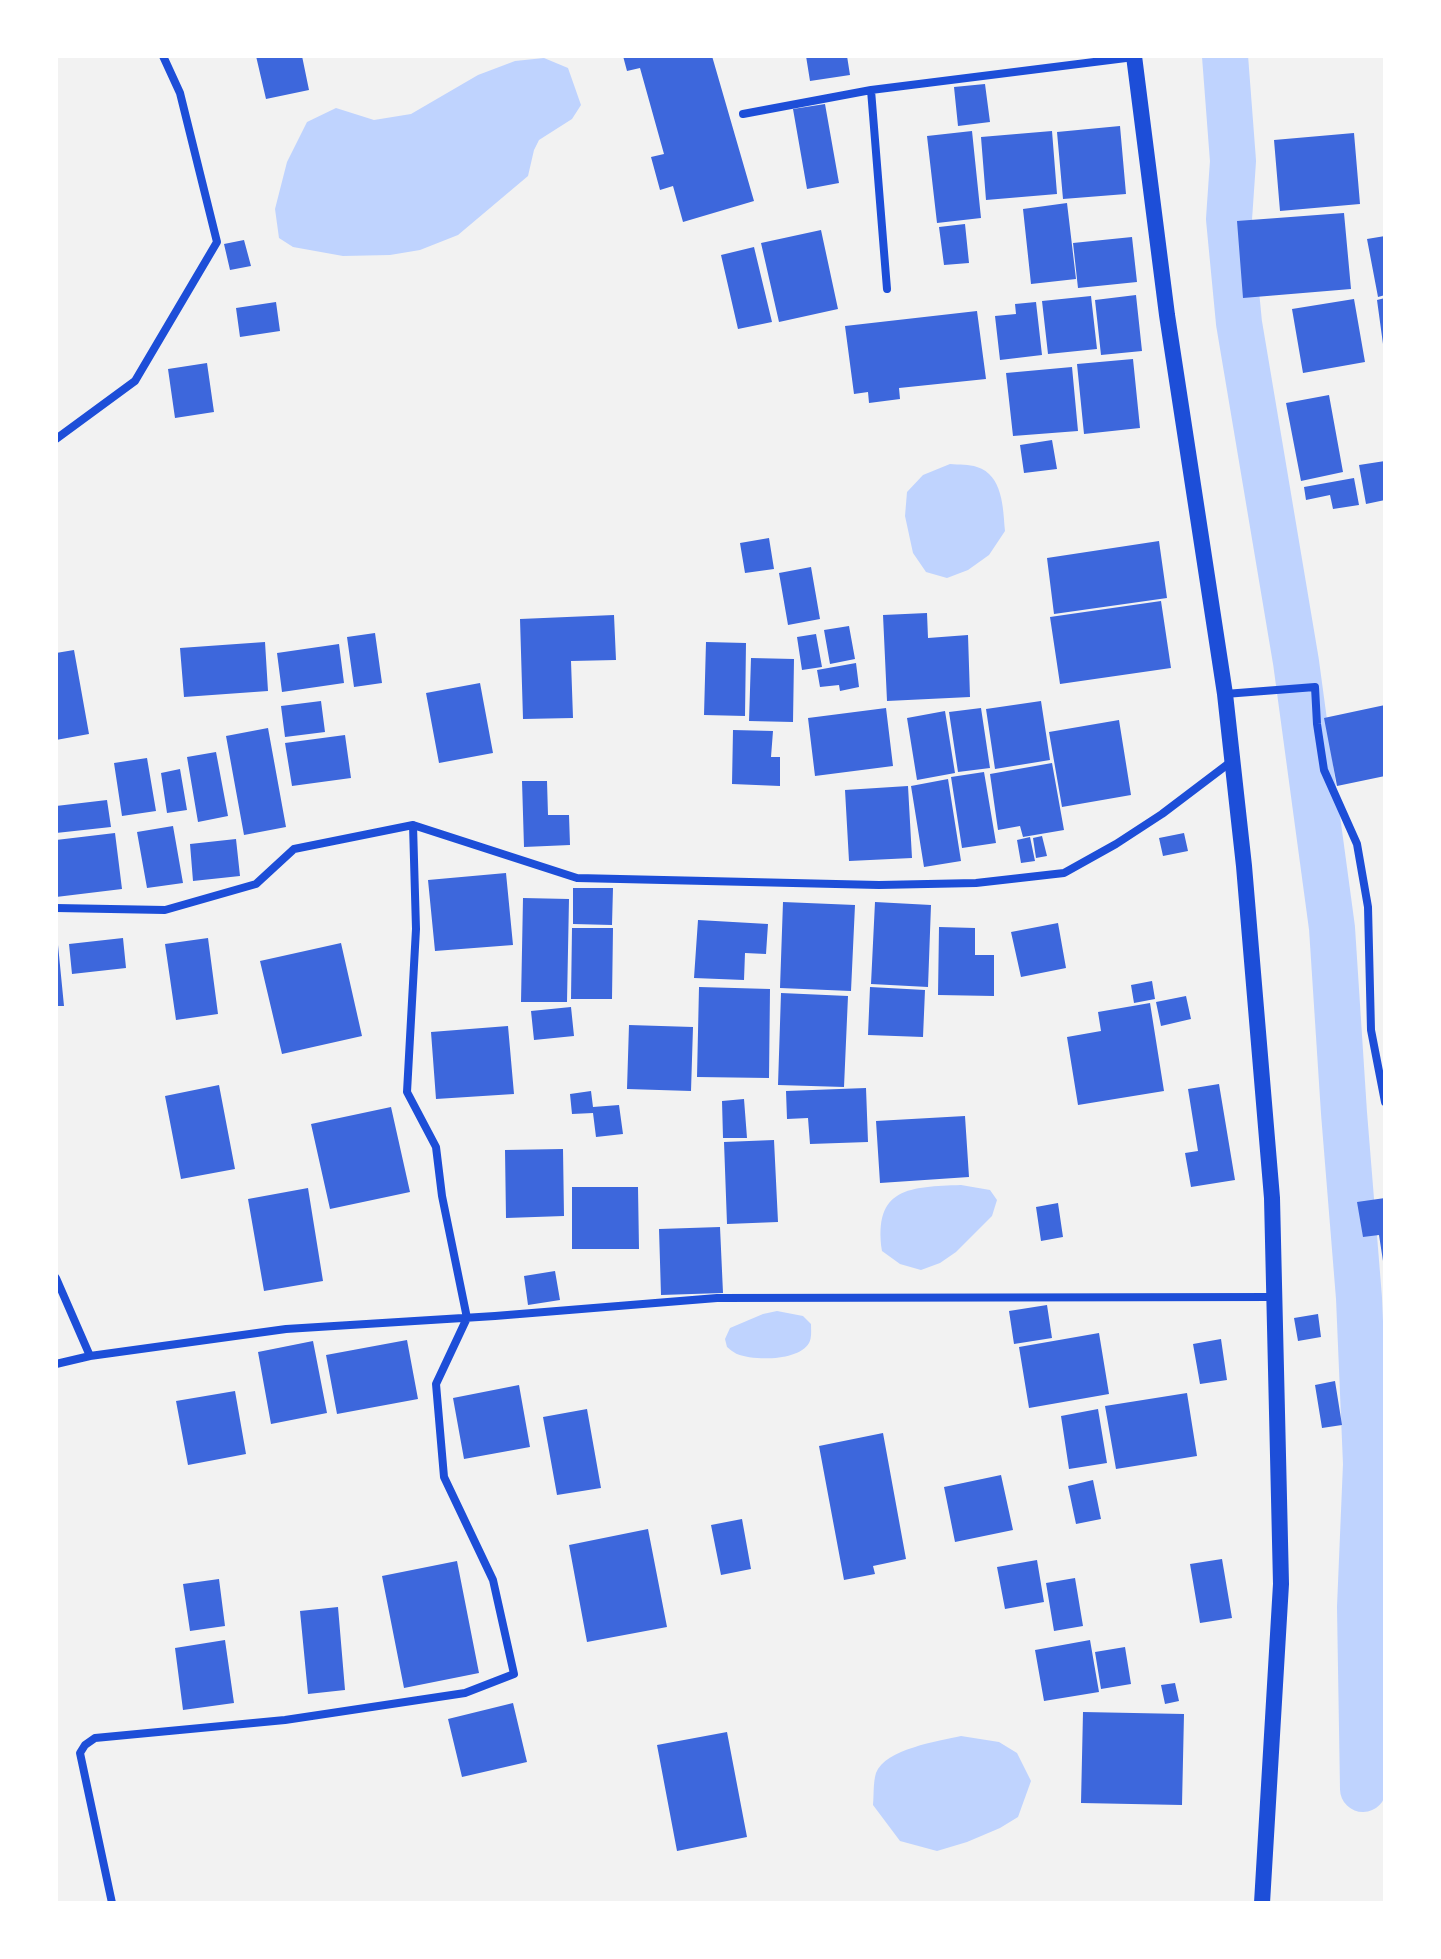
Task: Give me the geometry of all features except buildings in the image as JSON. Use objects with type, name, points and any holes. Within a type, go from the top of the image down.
[{"type":"main road","points":[[1134,57],[1167,315],[1225,694],[1244,866],[1272,1198],[1281,1584],[1262,1903]]},
{"type":"street","points":[[56,439],[135,381],[217,242],[180,93],[163,56]]},
{"type":"street","points":[[743,114],[871,90],[1134,57]]},
{"type":"street","points":[[871,90],[887,289]]},
{"type":"street","points":[[1225,694],[1315,687],[1324,770],[1357,844],[1368,907],[1371,1030],[1385,1102]]},
{"type":"street","points":[[56,908],[165,910],[256,884],[294,849],[413,825],[577,878],[879,885],[976,883],[1064,873],[1162,814],[1232,760]]},
{"type":"street","points":[[112,1903],[80,1753],[95,1738],[285,1720],[465,1693],[514,1674],[493,1580],[444,1477],[436,1384],[467,1318],[442,1196],[436,1147],[407,1092],[416,929],[413,825]]},
{"type":"street","points":[[56,1278],[90,1356]]},
{"type":"street","points":[[56,1364],[90,1356],[286,1329],[717,1298],[1275,1297]]},
{"type":"water","points":[[544,58],[568,68],[581,105],[572,119],[539,140],[528,176],[458,235],[420,250],[390,255],[343,256],[293,247],[279,238],[275,209],[287,162],[307,122],[336,108],[374,120],[411,114],[478,75],[515,61]]},
{"type":"water","points":[[950,464],[977,467],[992,477],[1000,493],[1005,531],[989,555],[968,570],[947,578],[926,572],[913,553],[905,516],[907,492],[923,475]]},
{"type":"water","points":[[961,1185],[990,1190],[997,1200],[992,1216],[956,1252],[940,1263],[921,1270],[900,1264],[882,1251],[883,1214],[899,1195],[926,1187]]},
{"type":"water","points":[[777,1311],[803,1316],[811,1324],[810,1341],[804,1349],[786,1356],[754,1358],[737,1354],[727,1347],[725,1339],[730,1328]]},
{"type":"water","points":[[961,1736],[999,1742],[1017,1753],[1031,1781],[1018,1817],[967,1842],[937,1851],[900,1841],[873,1805],[876,1773],[881,1765],[901,1752]]},
{"type":"waterway","points":[[1225,56],[1233,161],[1229,219],[1239,323],[1296,662],[1332,928],[1359,1298],[1366,1464],[1360,1607],[1363,1789]]}]
